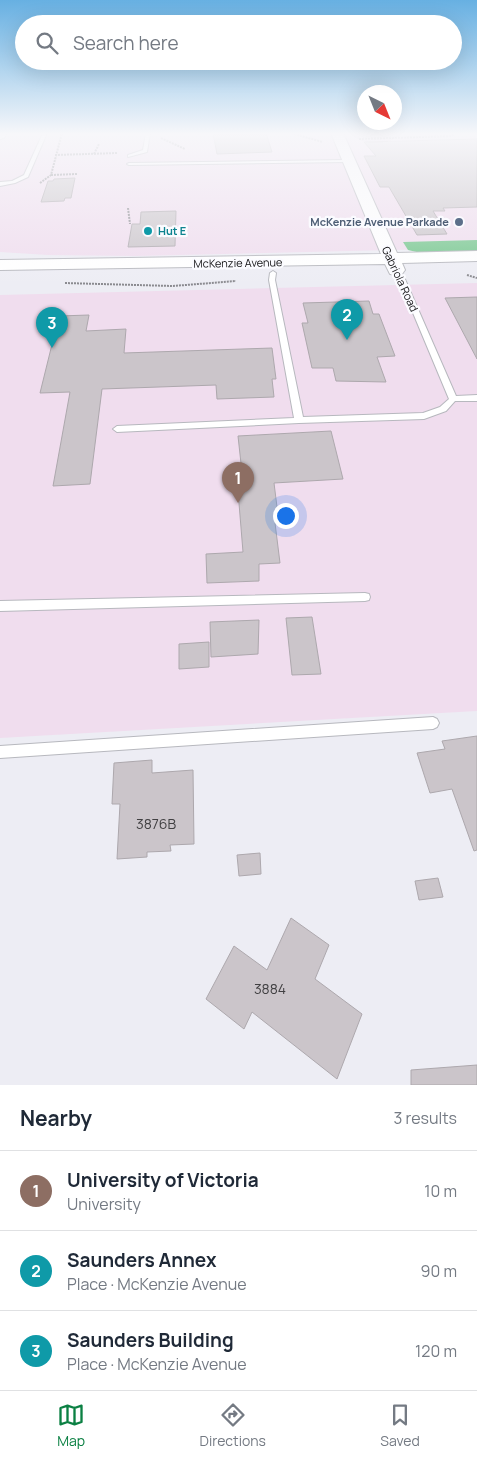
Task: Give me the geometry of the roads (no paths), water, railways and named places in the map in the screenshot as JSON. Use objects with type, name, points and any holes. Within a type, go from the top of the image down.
[{"type":"main road","name":"Gabriola Road","points":[[357,184],[393,264]]},
{"type":"main road","name":"McKenzie Avenue","points":[[0,273],[104,277],[273,273],[477,256]]},
{"type":"main road","name":"McKenzie Avenue","points":[[0,265],[393,264],[472,272]]},
{"type":"lane","name":"Gabriola Road","points":[[393,264],[404,284],[453,398]]},
{"type":"lane","points":[[273,273],[277,307],[299,420]]},
{"type":"lane","points":[[117,429],[424,416],[443,409],[453,398],[477,398]]},
{"type":"lane","points":[[0,606],[365,597]]},
{"type":"lane","points":[[0,752],[433,723]]},
{"type":"place","name":"McKenzie Avenue Parkade","points":[[459,222]]},
{"type":"place","name":"Hut E","points":[[148,231]]},
{"type":"place","name":"Saunders Annex","points":[[347,340]]},
{"type":"place","name":"Saunders Building","points":[[52,348]]},
{"type":"place","name":"University of Victoria","points":[[238,503]]}]
